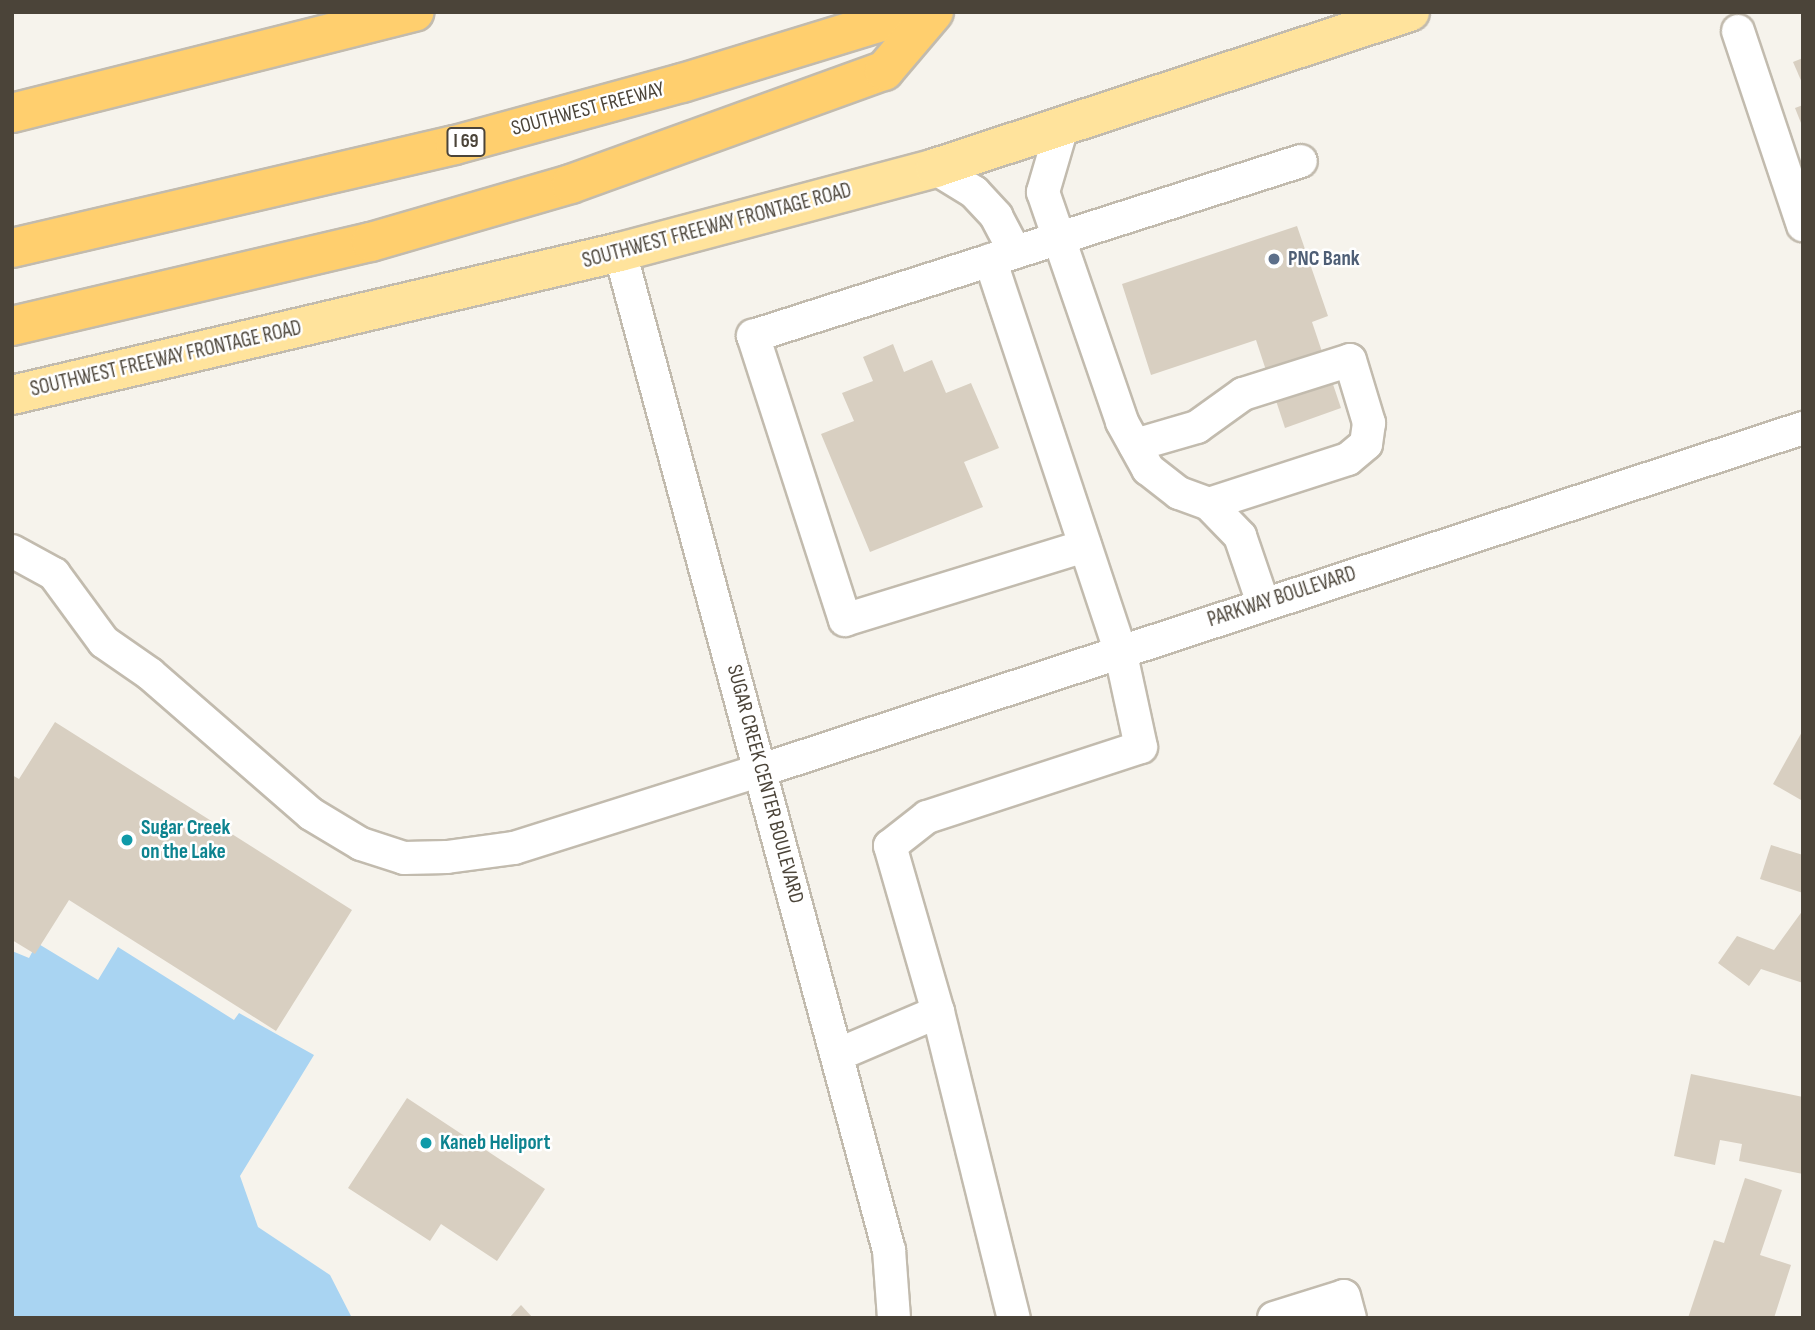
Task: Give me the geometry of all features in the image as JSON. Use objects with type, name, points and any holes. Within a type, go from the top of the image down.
[{"type":"highway","points":[[12,113],[415,12]]},
{"type":"highway","name":"SOUTHWEST FREEWAY","points":[[12,248],[455,145],[682,83],[914,12]]},
{"type":"highway","points":[[12,326],[323,255],[571,184],[884,71],[934,12]]},
{"type":"main road","name":"SOUTHWEST FREEWAY FRONTAGE ROAD","points":[[12,395],[620,252],[935,168],[1409,12]]},
{"type":"street","points":[[1738,31],[1803,225]]},
{"type":"street","points":[[1062,127],[1043,192],[1122,422],[1148,469],[1179,492],[1209,504],[1240,536],[1264,603]]},
{"type":"street","points":[[1085,546],[845,620],[752,336],[1301,161]]},
{"type":"street","points":[[935,168],[974,192],[996,216],[1003,256],[1085,546],[1120,650],[1142,747],[928,817],[890,846],[938,1013],[1014,1318]]},
{"type":"street","name":"SUGAR CREEK CENTER BOULEVARD","points":[[620,252],[762,770],[889,1250],[894,1318]]},
{"type":"street","points":[[1135,445],[1197,427],[1243,394],[1350,360],[1369,423],[1366,444],[1348,459],[1209,504]]},
{"type":"street","name":"PARKWAY BOULEVARD","points":[[12,551],[54,574],[104,642],[150,674],[311,814],[361,844],[404,858],[514,848],[762,770],[1120,650],[1803,428]]},
{"type":"street","points":[[837,1055],[938,1013]]},
{"type":"street","points":[[1274,1318],[1345,1296],[1350,1318]]},
{"type":"water","points":[[37,943],[98,980],[118,947],[234,1020],[239,1013],[314,1055],[240,1176],[258,1227],[330,1275],[352,1318],[12,1318],[12,951],[29,958]]},
{"type":"building","points":[[1803,58],[1803,85],[1793,62]]},
{"type":"building","points":[[1803,105],[1803,128],[1795,108]]},
{"type":"building","points":[[1297,226],[1328,316],[1312,322],[1341,408],[1285,428],[1256,340],[1151,375],[1122,284]]},
{"type":"building","points":[[893,344],[904,372],[932,360],[946,393],[971,383],[999,448],[964,462],[983,507],[870,552],[821,434],[854,421],[842,393],[873,381],[863,357]]},
{"type":"building","name":"Sugar Creek on the Lake","points":[[55,722],[352,910],[276,1031],[69,900],[35,954],[12,940],[12,775],[19,779]]},
{"type":"building","points":[[1803,730],[1803,797],[1801,800],[1773,784]]},
{"type":"building","points":[[1771,845],[1803,855],[1803,893],[1760,879]]},
{"type":"building","points":[[1803,910],[1803,983],[1761,969],[1749,986],[1718,963],[1737,936],[1774,950]]},
{"type":"building","points":[[1691,1074],[1803,1097],[1803,1174],[1739,1161],[1742,1144],[1720,1140],[1715,1165],[1674,1156]]},
{"type":"building","name":"Kaneb Heliport","points":[[407,1098],[545,1189],[497,1261],[441,1224],[430,1241],[348,1188]]},
{"type":"building","points":[[1745,1178],[1782,1190],[1760,1255],[1791,1265],[1774,1318],[1688,1318],[1714,1240],[1724,1243]]},
{"type":"building","points":[[521,1305],[533,1318],[509,1318]]},
{"type":"place","name":"PNC Bank","points":[[1274,259]]},
{"type":"place","name":"Sugar Creek on the Lake","points":[[127,840]]},
{"type":"place","name":"Kaneb Heliport","points":[[426,1143]]}]
